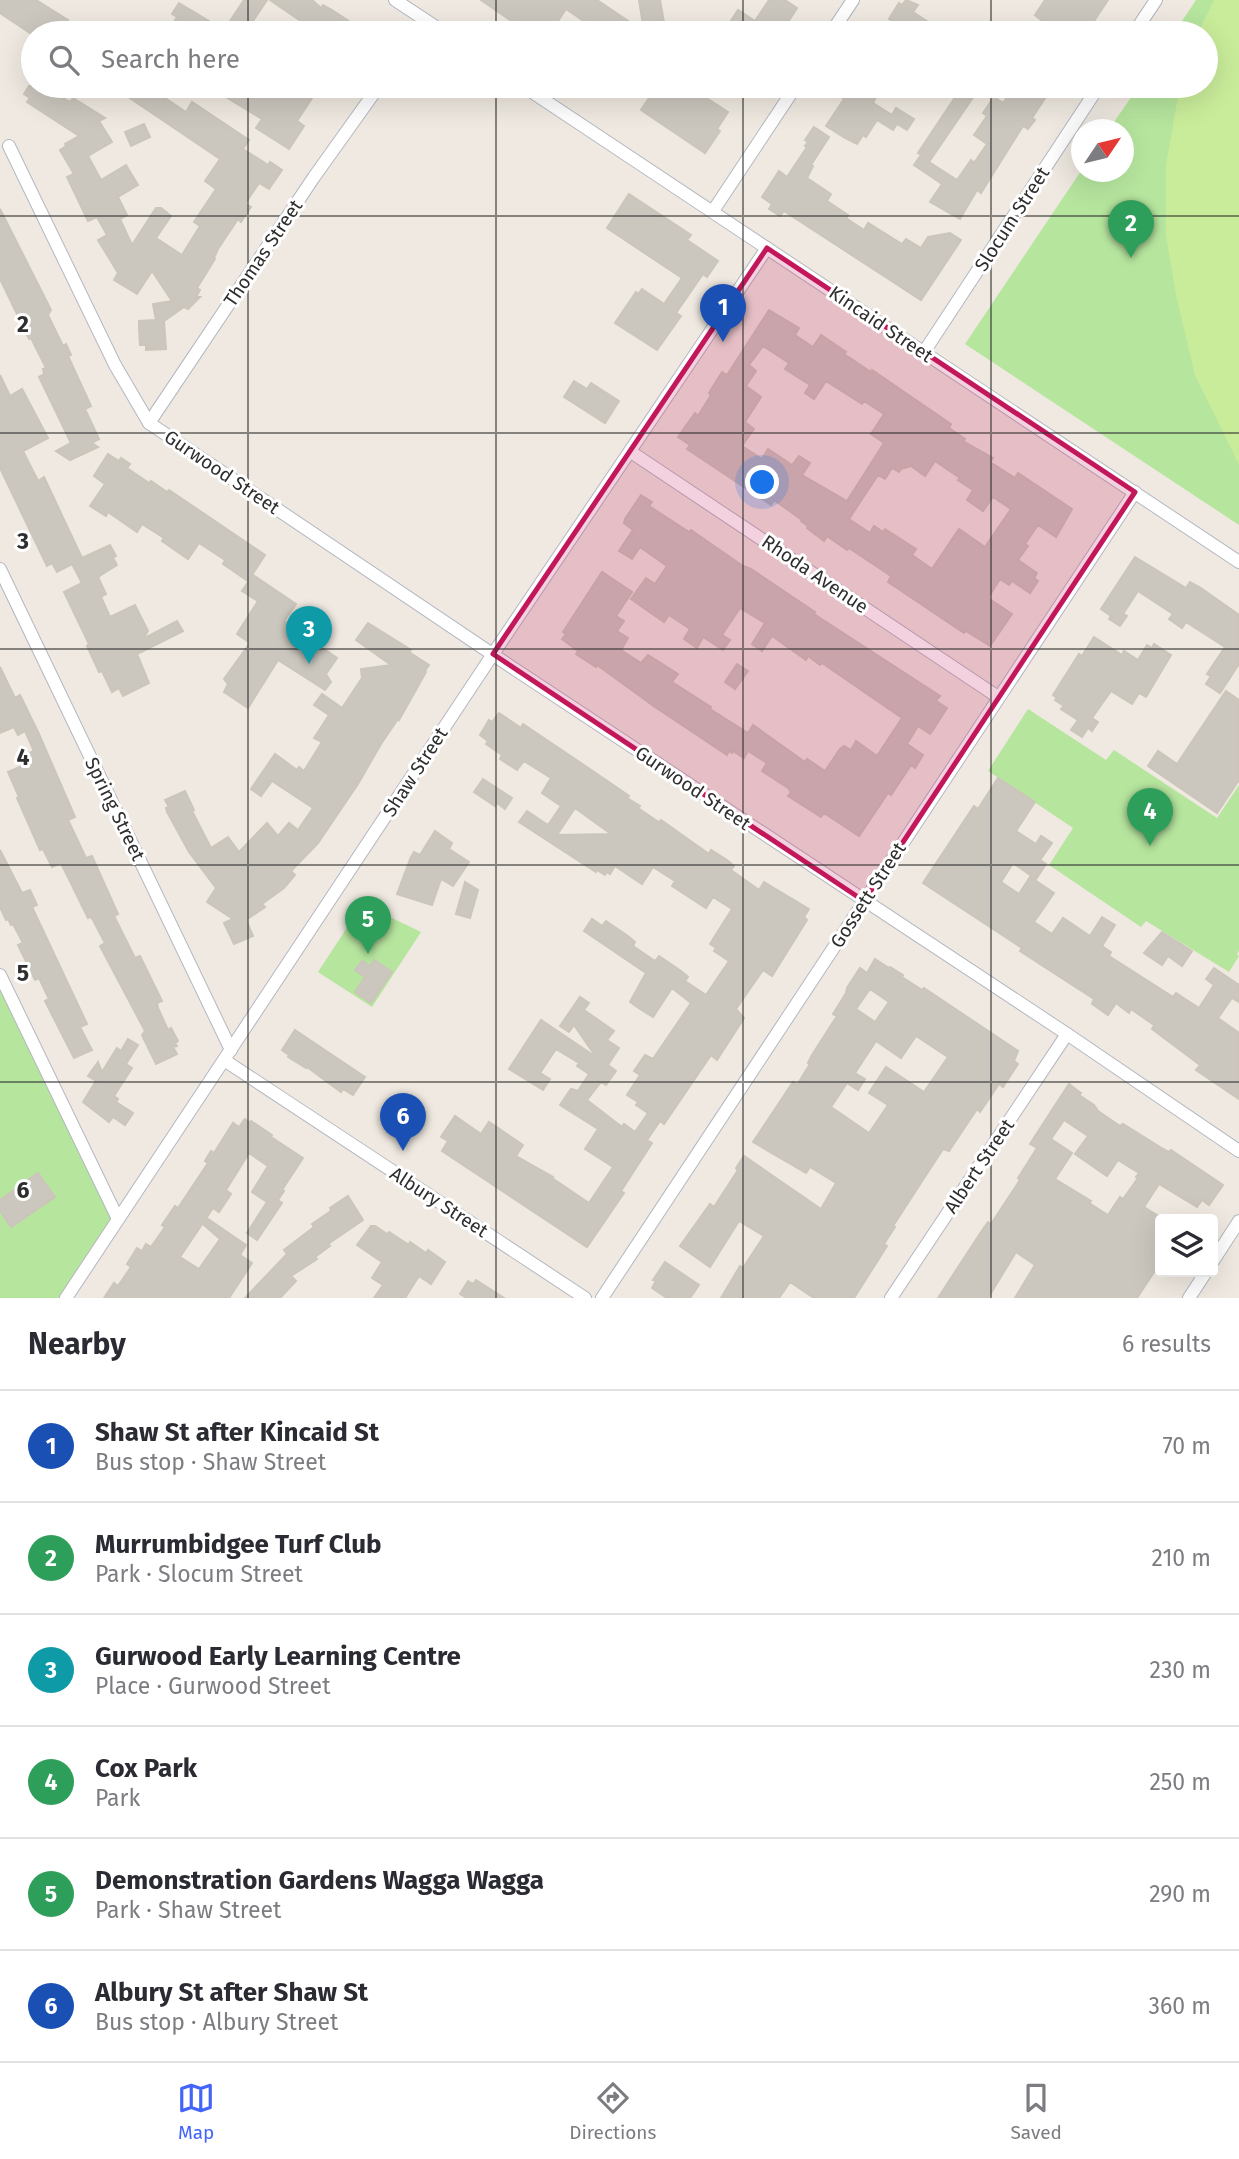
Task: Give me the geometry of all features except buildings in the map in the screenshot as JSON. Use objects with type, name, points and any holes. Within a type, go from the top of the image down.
[{"type":"street","points":[[395,0],[425,20]]},
{"type":"street","points":[[839,21],[853,0]]},
{"type":"street","points":[[1142,21],[1156,0]]},
{"type":"street","name":"Thomas Street","points":[[149,423],[314,177],[370,98]]},
{"type":"street","name":"Kincaid Street","points":[[541,98],[1239,562]]},
{"type":"street","points":[[713,211],[788,98]]},
{"type":"street","name":"Slocum Street","points":[[924,352],[1091,98]]},
{"type":"street","points":[[9,146],[117,368],[149,423]]},
{"type":"street","name":"Shaw Street","points":[[66,1298],[493,654],[767,248]]},
{"type":"street","name":"Gurwood Street","points":[[149,423],[1239,1151]]},
{"type":"street","name":"Rhoda Avenue","points":[[631,452],[998,697]]},
{"type":"street","name":"Gossett Street","points":[[602,1298],[1135,492]]},
{"type":"street","name":"Spring Street","points":[[0,569],[228,1054]]},
{"type":"street","points":[[0,975],[118,1219]]},
{"type":"street","name":"Albert Street","points":[[891,1298],[1067,1034]]},
{"type":"street","name":"Albury Street","points":[[228,1054],[585,1298]]},
{"type":"street","points":[[1218,1254],[1239,1221]]},
{"type":"street","points":[[1189,1298],[1203,1277]]},
{"type":"highlighted area","points":[[767,248],[1135,492],[864,901],[493,654]]},
{"type":"green space","points":[[1196,0],[1239,0],[1239,525],[965,344],[1074,182],[1134,182],[1134,119],[1116,119],[1131,98],[1218,98],[1218,21],[1182,21]]},
{"type":"green space","points":[[1214,0],[1239,0],[1239,465],[1195,375],[1176,295],[1166,236],[1166,165],[1178,98],[1218,98],[1218,21],[1204,21]]},
{"type":"green space","points":[[1028,709],[1106,760],[1114,750],[1217,818],[1239,785],[1239,956],[1229,972],[1146,921],[1141,927],[1049,865],[1073,828],[988,771]]},
{"type":"green space","points":[[390,917],[421,932],[372,1007],[318,972],[352,920],[377,935]]},
{"type":"green space","points":[[0,975],[118,1219],[66,1298],[0,1298]]},
{"type":"place","name":"Murrumbidgee Turf Club","points":[[1131,258]]},
{"type":"place","name":"Shaw St after Kincaid St","points":[[723,342]]},
{"type":"place","name":"Gurwood Early Learning Centre","points":[[309,664]]},
{"type":"place","name":"Cox Park","points":[[1150,846]]},
{"type":"place","name":"Demonstration Gardens Wagga Wagga","points":[[368,954]]},
{"type":"place","name":"Albury St after Shaw St","points":[[403,1151]]}]
